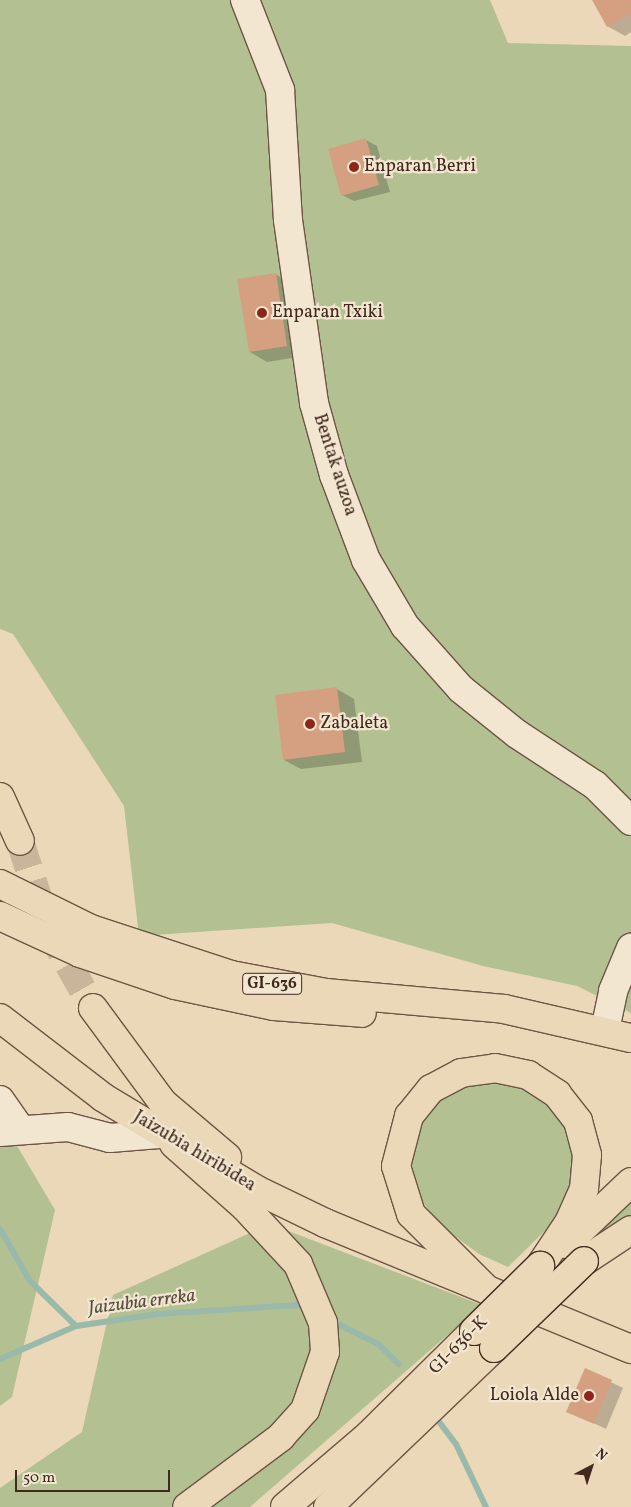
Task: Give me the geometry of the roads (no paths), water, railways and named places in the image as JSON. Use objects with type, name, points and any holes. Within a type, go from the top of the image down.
[{"type":"main road","points":[[0,797],[20,841]]},
{"type":"main road","name":"GI-636","points":[[0,884],[109,936],[230,975],[326,993],[494,1008],[561,1019],[631,1038]]},
{"type":"main road","name":"GI-636","points":[[0,916],[127,971],[274,1006],[324,1012],[561,1019]]},
{"type":"main road","name":"Jaizubia hiribidea","points":[[93,1008],[143,1080],[210,1145],[303,1202],[405,1256]]},
{"type":"main road","name":"Jaizubia hiribidea","points":[[0,1018],[166,1139],[325,1223],[631,1349]]},
{"type":"main road","points":[[487,1290],[412,1214],[396,1166],[408,1116],[431,1089],[461,1073],[495,1068],[528,1075],[557,1094],[578,1121],[587,1155],[584,1189],[570,1221],[540,1266]]},
{"type":"main road","points":[[166,1139],[245,1207],[298,1264],[323,1323],[325,1352],[305,1410],[281,1437],[187,1507]]},
{"type":"main road","name":"GI-636-K","points":[[285,1507],[369,1435],[540,1266],[631,1182]]},
{"type":"main road","name":"GI-636-K","points":[[328,1507],[584,1261],[631,1230]]},
{"type":"street","name":"Bentak auzoa","points":[[245,0],[280,90],[288,220],[314,403],[334,475],[366,560],[405,626],[461,689],[517,734],[595,785],[631,821]]},
{"type":"street","points":[[605,1030],[613,991],[631,948]]},
{"type":"street","points":[[0,1100],[6,1130],[68,1127],[110,1138],[166,1139]]},
{"type":"waterway","name":"Jaizubia erreka","points":[[0,1229],[30,1281],[76,1326],[158,1314],[298,1305],[307,1310]]},
{"type":"waterway","name":"Jaizubia erreka","points":[[336,1323],[378,1344],[399,1364]]},
{"type":"waterway","points":[[0,1359],[76,1326]]},
{"type":"waterway","name":"Jaizubia erreka","points":[[440,1423],[456,1444],[486,1507]]},
{"type":"tunnel","points":[[20,841],[48,928],[93,1008]]},
{"type":"place","name":"Enparan Berri","points":[[354,167]]},
{"type":"place","name":"Enparan Txiki","points":[[262,313]]},
{"type":"place","name":"Zabaleta","points":[[310,724]]},
{"type":"place","name":"Loiola Alde","points":[[589,1396]]}]
